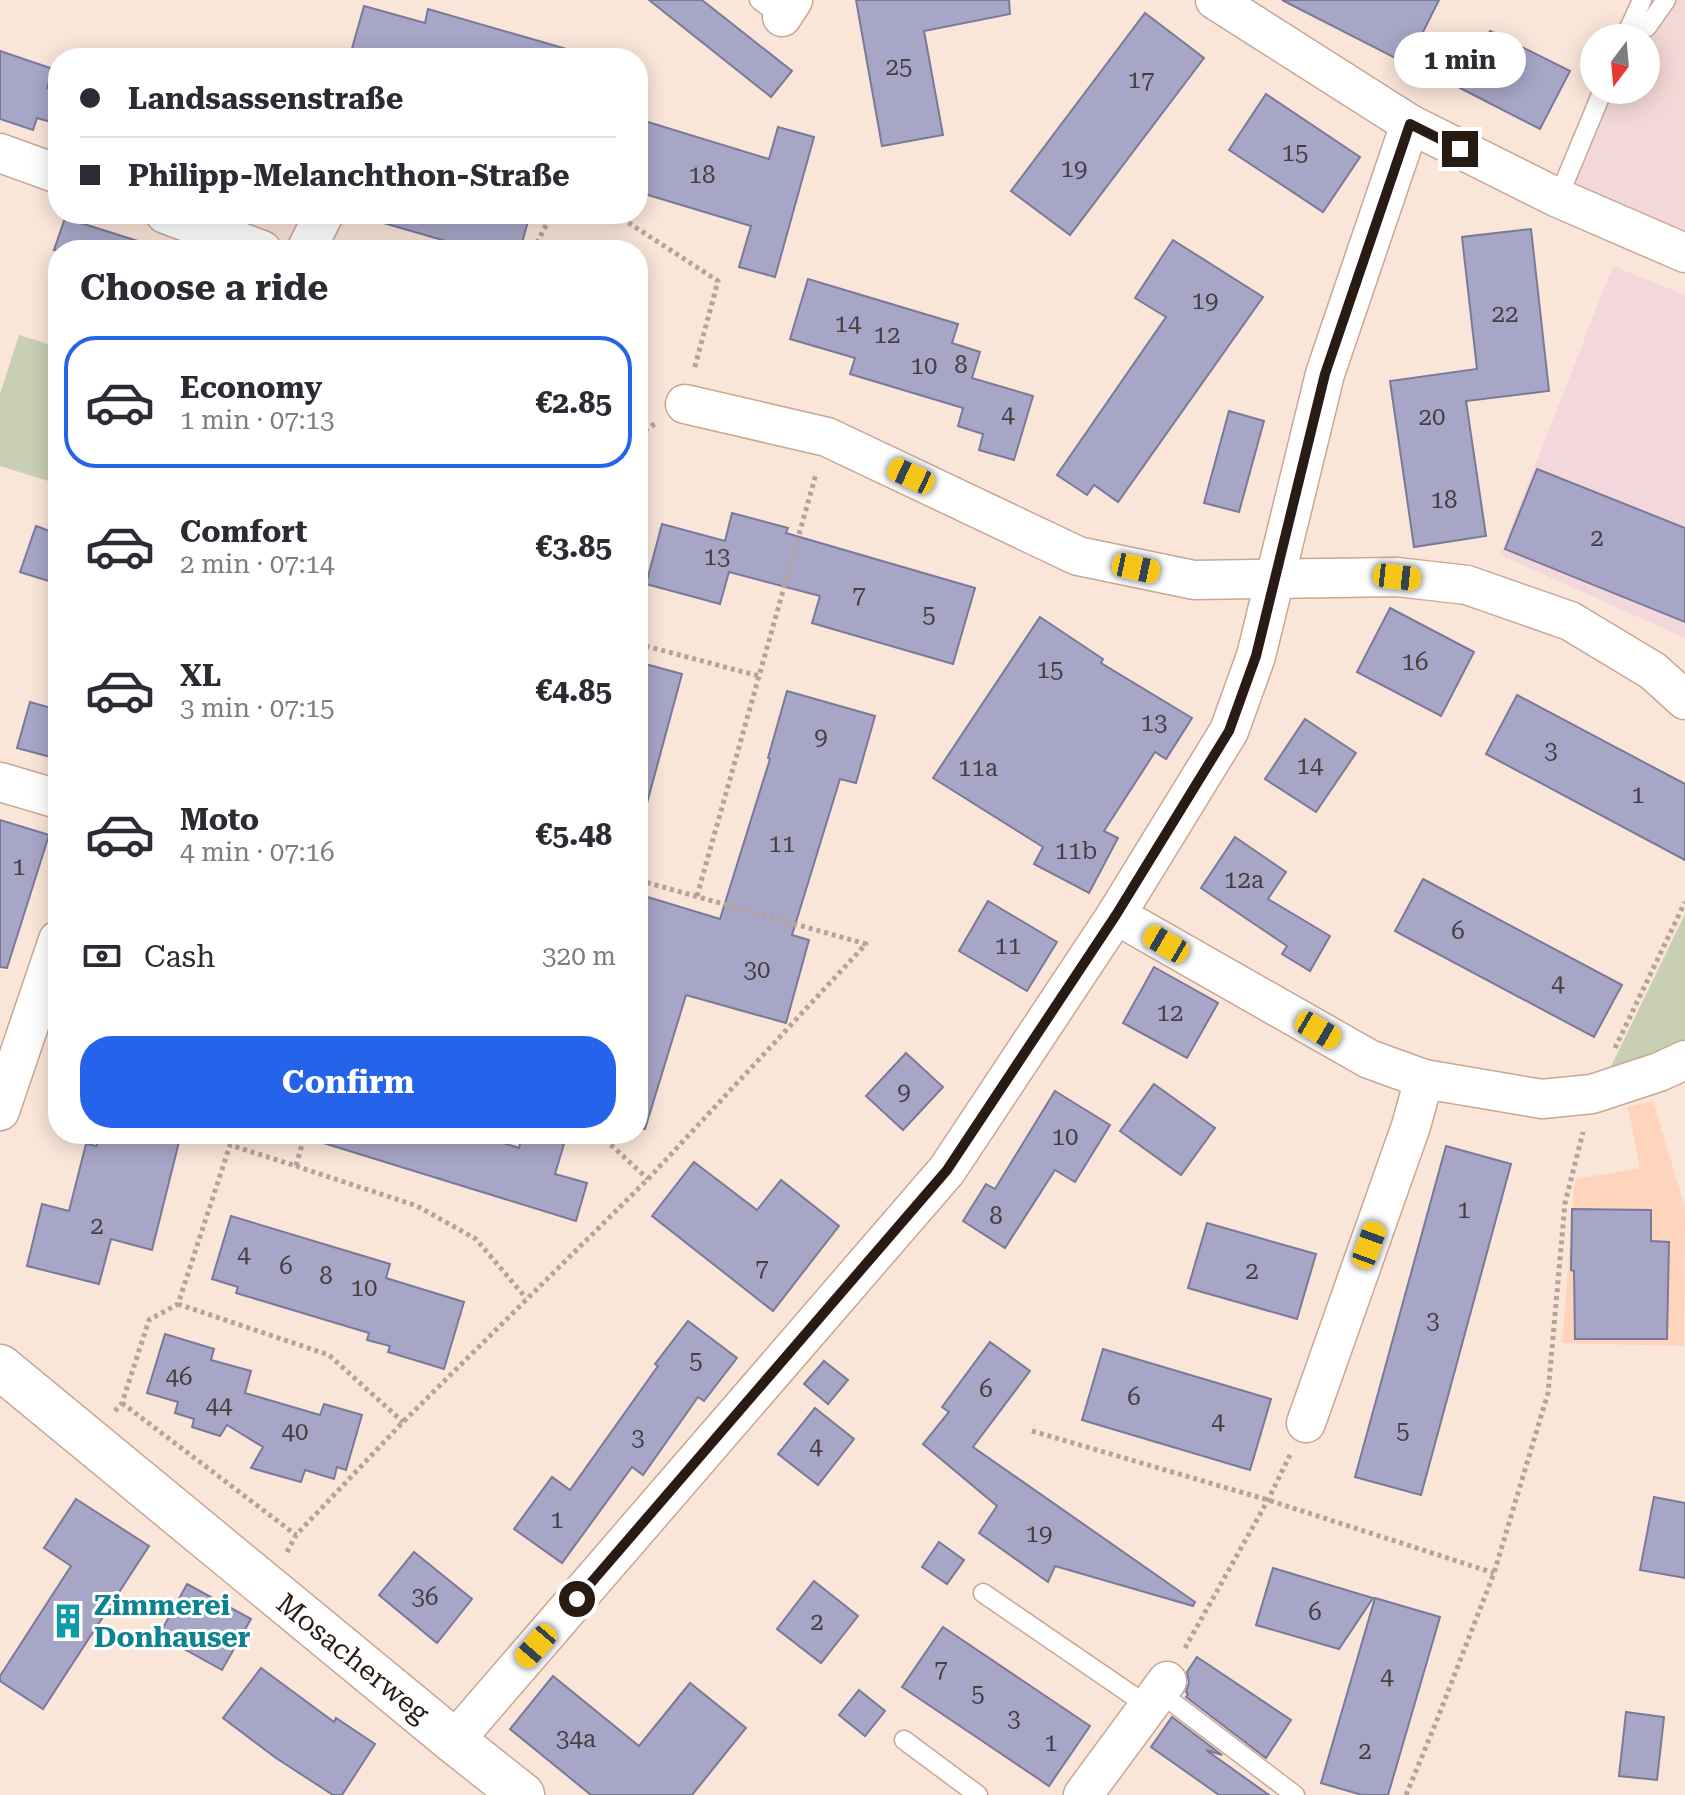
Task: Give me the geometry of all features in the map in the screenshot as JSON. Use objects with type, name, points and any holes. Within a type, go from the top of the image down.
[{"type":"street","points":[[1215,0],[1410,124],[1558,198],[1685,253]]},
{"type":"street","points":[[454,1741],[947,1170],[1116,915],[1229,731],[1256,656],[1325,374],[1410,124]]},
{"type":"street","points":[[0,153],[48,170]]},
{"type":"street","points":[[192,224],[235,240]]},
{"type":"street","points":[[685,404],[827,437],[1078,556],[1194,580],[1397,577],[1467,585],[1570,621],[1653,671],[1685,700]]},
{"type":"street","points":[[0,782],[48,796]]},
{"type":"street","points":[[1116,915],[1369,1059],[1424,1079],[1542,1099],[1592,1094],[1685,1060]]},
{"type":"street","points":[[0,1111],[48,969]]},
{"type":"street","points":[[1306,1423],[1411,1126],[1424,1079]]},
{"type":"street","name":"Mosacherweg","points":[[0,1367],[522,1795]]},
{"type":"street","points":[[1083,1795],[1158,1693]]},
{"type":"lane","points":[[1631,24],[1642,0]]},
{"type":"lane","points":[[1649,24],[1666,0]]},
{"type":"lane","points":[[1558,198],[1597,104]]},
{"type":"lane","points":[[983,1593],[1158,1693],[1295,1795]]},
{"type":"lane","points":[[904,1740],[978,1795]]},
{"type":"path","points":[[630,224],[718,281],[685,404]]},
{"type":"path","points":[[697,896],[827,437]]},
{"type":"path","points":[[648,647],[759,676]]},
{"type":"path","points":[[526,1298],[476,1239],[417,1206],[230,1145],[178,1304],[149,1320],[122,1403],[296,1535],[403,1422],[648,1179],[866,944],[648,883]]},
{"type":"path","points":[[1406,1795],[1494,1573],[1548,1393],[1565,1203],[1592,1094],[1685,902]]},
{"type":"path","points":[[296,1166],[302,1144]]},
{"type":"path","points":[[610,1144],[648,1179]]},
{"type":"path","points":[[178,1304],[329,1355],[403,1422]]},
{"type":"path","points":[[1158,1693],[1268,1500],[1306,1423]]},
{"type":"path","points":[[1032,1431],[1268,1500],[1494,1573]]},
{"type":"shaded area","points":[[1637,0],[1685,0],[1685,236],[1565,184],[1596,104],[1660,104],[1660,24],[1628,24]]},
{"type":"shaded area","points":[[1613,266],[1685,295],[1685,638],[1500,555]]},
{"type":"shaded area","points":[[1653,1101],[1685,1208],[1684,1346],[1562,1343],[1575,1179],[1640,1168],[1628,1107]]},
{"type":"green space","points":[[19,335],[48,344],[48,481],[0,466],[0,394]]},
{"type":"green space","points":[[1685,914],[1685,1050],[1602,1085]]},
{"type":"building","points":[[649,0],[702,0],[792,71],[771,97]]},
{"type":"building","points":[[856,0],[1009,0],[1010,14],[924,31],[943,135],[882,146]]},
{"type":"building","points":[[1282,0],[1439,0],[1407,64]]},
{"type":"building","points":[[364,6],[425,23],[428,9],[563,48],[352,48]]},
{"type":"building","points":[[1145,13],[1204,58],[1070,235],[1011,191]]},
{"type":"building","points":[[1490,31],[1570,71],[1540,129],[1460,88]]},
{"type":"building","points":[[0,51],[48,67],[48,121],[37,118],[33,130],[0,119]]},
{"type":"building","points":[[1266,94],[1360,157],[1323,212],[1229,150]]},
{"type":"building","points":[[648,122],[769,159],[778,127],[814,137],[775,277],[739,267],[751,226],[648,195]]},
{"type":"building","points":[[63,224],[84,224],[134,240],[57,240]]},
{"type":"building","points":[[387,224],[527,224],[523,240],[442,240]]},
{"type":"building","points":[[1531,229],[1549,391],[1466,401],[1486,536],[1414,547],[1390,381],[1477,369],[1462,237]]},
{"type":"building","points":[[1173,240],[1263,297],[1118,502],[1094,485],[1087,495],[1057,475],[1166,317],[1135,298]]},
{"type":"building","points":[[808,279],[958,324],[952,343],[980,352],[972,378],[1033,396],[1014,460],[979,450],[983,434],[958,426],[963,408],[850,374],[855,358],[790,339]]},
{"type":"building","points":[[1229,411],[1264,421],[1239,512],[1204,503]]},
{"type":"building","points":[[1537,469],[1685,528],[1685,622],[1505,549]]},
{"type":"building","points":[[732,513],[788,528],[786,533],[975,588],[953,664],[812,623],[820,596],[729,572],[720,604],[648,585],[662,524],[725,541]]},
{"type":"building","points":[[36,526],[48,530],[48,581],[20,572]]},
{"type":"building","points":[[1390,608],[1474,652],[1441,716],[1357,672]]},
{"type":"building","points":[[1040,617],[1103,659],[1101,663],[1192,718],[1166,759],[1155,752],[1104,831],[1118,838],[1089,893],[1034,864],[1043,847],[933,778]]},
{"type":"building","points":[[648,665],[682,674],[648,799]]},
{"type":"building","points":[[787,691],[875,716],[856,783],[840,779],[792,935],[809,940],[786,1023],[686,995],[648,1119],[648,897],[720,919]]},
{"type":"building","points":[[1517,695],[1685,784],[1685,860],[1486,754]]},
{"type":"building","points":[[30,702],[48,707],[48,756],[17,748]]},
{"type":"building","points":[[1305,719],[1356,753],[1316,812],[1265,779]]},
{"type":"building","points":[[0,820],[48,835],[48,838],[7,968],[0,967]]},
{"type":"building","points":[[1235,837],[1286,872],[1268,899],[1330,936],[1310,971],[1282,954],[1287,946],[1201,888]]},
{"type":"building","points":[[1423,879],[1622,985],[1594,1037],[1395,931]]},
{"type":"building","points":[[988,901],[1057,942],[1027,991],[959,951]]},
{"type":"building","points":[[1154,967],[1218,1003],[1187,1058],[1123,1023]]},
{"type":"building","points":[[906,1053],[943,1087],[903,1130],[866,1096]]},
{"type":"building","points":[[1154,1084],[1215,1128],[1181,1175],[1120,1131]]},
{"type":"building","points":[[1055,1091],[1110,1125],[1075,1182],[1055,1170],[1005,1248],[963,1221],[986,1184],[995,1189]]},
{"type":"building","points":[[86,1144],[178,1144],[152,1250],[111,1239],[99,1284],[27,1266],[42,1204],[69,1211]]},
{"type":"building","points":[[327,1144],[506,1144],[519,1148],[520,1144],[564,1144],[555,1174],[587,1183],[576,1221]]},
{"type":"building","points":[[1446,1146],[1511,1164],[1421,1495],[1355,1477]]},
{"type":"building","points":[[694,1162],[757,1210],[781,1180],[839,1226],[773,1311],[652,1216]]},
{"type":"building","points":[[1572,1209],[1651,1210],[1651,1241],[1669,1242],[1667,1339],[1575,1339],[1574,1271],[1571,1270]]},
{"type":"building","points":[[231,1216],[390,1264],[386,1278],[464,1302],[444,1369],[388,1352],[390,1346],[367,1340],[369,1333],[236,1293],[238,1287],[212,1279]]},
{"type":"building","points":[[1207,1223],[1316,1254],[1297,1319],[1188,1288]]},
{"type":"building","points":[[688,1321],[737,1358],[704,1401],[698,1397],[643,1475],[632,1467],[562,1563],[514,1529],[552,1477],[570,1490],[658,1366],[655,1364]]},
{"type":"building","points":[[165,1334],[214,1349],[211,1360],[251,1371],[245,1393],[320,1415],[324,1404],[362,1415],[346,1470],[337,1467],[334,1479],[305,1470],[301,1482],[251,1468],[263,1447],[227,1425],[220,1436],[192,1427],[194,1419],[175,1413],[178,1402],[147,1393]]},
{"type":"building","points":[[990,1342],[1030,1371],[973,1447],[1195,1602],[1193,1606],[1055,1566],[1048,1582],[979,1533],[997,1506],[923,1444],[949,1412],[942,1407]]},
{"type":"building","points":[[1103,1349],[1271,1399],[1250,1470],[1082,1420]]},
{"type":"building","points":[[824,1361],[848,1380],[828,1404],[804,1384]]},
{"type":"building","points":[[815,1408],[854,1439],[818,1485],[778,1454]]},
{"type":"building","points":[[1654,1497],[1685,1503],[1685,1578],[1640,1570]]},
{"type":"building","name":"Zimmerei Donhauser","points":[[76,1499],[149,1546],[43,1709],[0,1681],[0,1676],[71,1566],[44,1548]]},
{"type":"building","points":[[939,1542],[964,1560],[947,1584],[922,1567]]},
{"type":"building","points":[[414,1552],[472,1599],[437,1643],[379,1595]]},
{"type":"building","points":[[1273,1568],[1373,1598],[1339,1649],[1256,1625]]},
{"type":"building","points":[[814,1581],[858,1616],[821,1663],[777,1629]]},
{"type":"building","points":[[187,1584],[251,1619],[222,1670],[159,1635]]},
{"type":"building","points":[[1375,1598],[1440,1617],[1388,1795],[1362,1795],[1321,1783]]},
{"type":"building","points":[[943,1627],[1090,1726],[1049,1786],[902,1687]]},
{"type":"building","points":[[1197,1657],[1291,1720],[1266,1758],[1186,1697],[1189,1683],[1187,1672]]},
{"type":"building","points":[[261,1668],[334,1722],[336,1718],[375,1744],[342,1795],[333,1795],[223,1718]]},
{"type":"building","points":[[553,1676],[639,1746],[690,1683],[746,1728],[692,1795],[591,1795],[510,1729]]},
{"type":"building","points":[[859,1690],[885,1711],[865,1736],[839,1715]]},
{"type":"building","points":[[1626,1712],[1664,1717],[1657,1780],[1619,1776]]},
{"type":"building","points":[[1172,1717],[1222,1755],[1206,1750],[1269,1795],[1219,1795],[1151,1747]]},
{"type":"place","name":"Zimmerei Donhauser","points":[[68,1621]]},
{"type":"route","points":[[577,1599],[947,1170],[1116,915],[1229,731],[1256,656],[1325,374],[1410,124],[1460,149]]}]
